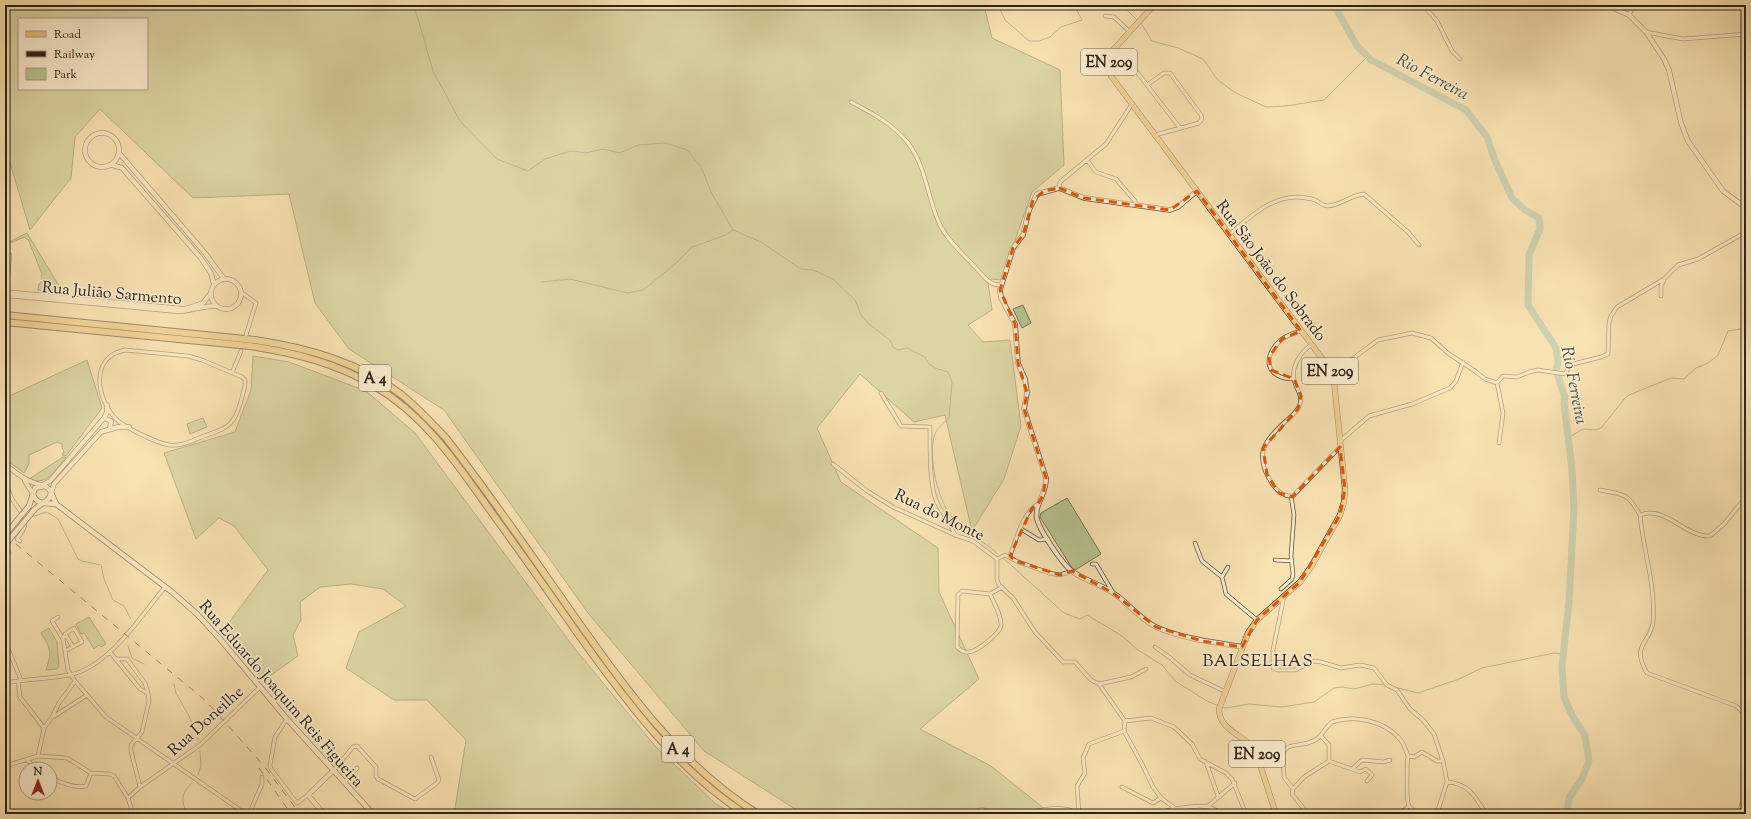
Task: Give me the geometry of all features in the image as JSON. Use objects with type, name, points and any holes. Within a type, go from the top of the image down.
[{"type":"highway","name":"A 4","points":[[5,315],[255,340],[291,345],[338,359],[380,380],[402,395],[446,438],[612,669],[665,735],[689,760],[722,788],[758,814]]},
{"type":"highway","name":"A 4","points":[[5,322],[250,346],[284,352],[332,365],[377,387],[415,416],[447,451],[607,674],[659,739],[686,767],[724,800],[745,814]]},
{"type":"main road","name":"Rua São João do Sobrado","points":[[1152,6],[1114,49],[1110,56],[1108,68],[1111,76],[1301,331],[1332,374],[1334,381],[1345,489],[1344,502],[1337,522],[1311,567],[1300,582],[1284,596]]},
{"type":"main road","points":[[5,536],[29,506],[35,488],[42,485],[48,488],[51,493],[50,497],[34,510],[5,545]]},
{"type":"main road","name":"Rua Eduardo Joaquim Reis Figueira","points":[[51,493],[56,504],[165,587],[214,632],[286,718],[373,814]]},
{"type":"main road","points":[[33,494],[36,501],[56,504]]},
{"type":"main road","name":"EN 209","points":[[1276,814],[1255,749],[1249,742],[1225,726],[1219,716],[1220,706],[1248,633],[1256,620],[1284,596]]},
{"type":"street","points":[[1423,5],[1437,21],[1452,51],[1460,59]]},
{"type":"street","points":[[1606,5],[1629,15],[1646,32],[1664,59],[1669,70],[1681,123],[1688,141],[1723,191],[1735,202],[1746,208]]},
{"type":"street","points":[[1629,15],[1634,5]]},
{"type":"street","points":[[1105,16],[1114,17],[1130,32]]},
{"type":"street","points":[[1646,32],[1683,39],[1746,33]]},
{"type":"street","points":[[1130,63],[1180,128]]},
{"type":"street","points":[[1147,85],[1164,73],[1170,74],[1201,115],[1202,119],[1199,123],[1155,135]]},
{"type":"street","points":[[851,102],[881,119],[899,132],[909,144],[926,177],[934,208],[946,235],[990,283],[1001,285]]},
{"type":"street","points":[[1059,188],[1060,182],[1106,144],[1132,104]]},
{"type":"street","points":[[241,292],[240,301],[233,307],[225,309],[216,306],[211,293],[214,285],[211,273],[200,257],[122,168],[112,165],[99,167],[90,162],[85,154],[88,140],[99,133],[109,134],[116,140],[119,154],[205,253],[224,279],[235,282],[241,292],[256,303],[246,335]]},
{"type":"street","points":[[1159,140],[1165,133]]},
{"type":"street","points":[[112,165],[119,154]]},
{"type":"street","points":[[1087,160],[1096,172],[1116,179],[1135,200],[1136,205]]},
{"type":"street","points":[[1198,191],[1178,207],[1170,210],[1084,198],[1059,188],[1037,194],[1033,200],[1023,234],[1013,248],[1001,285],[1001,298],[1015,324],[1017,332],[1018,363],[1025,379],[1027,393],[1024,409],[1046,478],[1047,487],[1038,504],[1037,518],[1060,557],[1072,571],[1113,593],[1133,612],[1156,627],[1202,640],[1242,648]]},
{"type":"street","points":[[1230,234],[1258,210],[1280,200],[1300,197],[1315,200],[1325,206],[1331,206],[1357,195],[1364,194],[1408,232],[1418,245]]},
{"type":"street","points":[[1497,383],[1503,376],[1517,377],[1538,370],[1550,373],[1565,374],[1573,364],[1601,358],[1608,354],[1609,323],[1614,310],[1617,307],[1664,279],[1678,265],[1698,259],[1746,232]]},
{"type":"street","points":[[5,252],[10,255],[5,293]]},
{"type":"street","points":[[214,285],[224,279]]},
{"type":"street","points":[[1661,296],[1661,286],[1664,279]]},
{"type":"street","points":[[1746,287],[1746,297]]},
{"type":"street","name":"Rua Julião Sarmento","points":[[5,293],[186,309],[203,303],[211,293]]},
{"type":"street","name":"Rua Julião Sarmento","points":[[5,293],[176,311],[193,310],[208,305],[216,306]]},
{"type":"street","points":[[1294,379],[1288,379],[1274,373],[1269,366],[1269,358],[1282,339],[1301,331]]},
{"type":"street","points":[[1332,374],[1378,340],[1403,333],[1412,333],[1431,338],[1449,354],[1463,362],[1485,380],[1497,383]]},
{"type":"street","points":[[1291,496],[1279,493],[1274,486],[1265,469],[1262,452],[1265,444],[1276,430],[1298,409],[1301,396],[1294,379],[1298,359],[1311,345]]},
{"type":"street","points":[[125,350],[188,356],[202,360],[232,373],[242,377],[245,380],[245,386],[235,418],[230,425],[221,430],[180,445],[170,445],[129,427],[114,417],[101,391],[99,378],[104,362],[114,353],[125,350]]},
{"type":"street","points":[[232,373],[241,351]]},
{"type":"street","points":[[1291,496],[1313,477],[1340,444],[1369,416],[1412,404],[1450,388],[1456,381],[1463,362]]},
{"type":"street","points":[[1497,383],[1503,413],[1499,443]]},
{"type":"street","points":[[881,393],[902,426],[930,427],[930,459],[935,498],[951,523],[955,535]]},
{"type":"street","points":[[23,479],[42,485],[50,481],[104,418],[107,412],[107,405]]},
{"type":"street","points":[[104,418],[111,421],[110,428]]},
{"type":"street","points":[[51,493],[54,484],[93,439],[101,432],[110,428],[129,427]]},
{"type":"street","points":[[5,464],[23,479],[33,494]]},
{"type":"street","name":"Rua do Monte","points":[[833,464],[867,491],[893,507],[955,535],[974,541],[997,559]]},
{"type":"street","points":[[5,482],[10,488],[14,502],[25,517],[24,525],[17,539],[20,542]]},
{"type":"street","points":[[1600,490],[1624,494],[1635,505],[1640,515],[1652,582],[1653,597],[1653,623],[1642,644],[1642,665],[1647,673],[1736,706],[1746,715]]},
{"type":"street","points":[[1281,589],[1292,579],[1294,520],[1291,496]]},
{"type":"street","points":[[1640,515],[1649,512],[1657,513],[1698,534],[1710,536],[1719,530],[1746,497]]},
{"type":"street","points":[[1010,556],[1021,529],[1032,508],[1038,504]]},
{"type":"street","points":[[1021,529],[1039,540],[1048,539]]},
{"type":"street","points":[[1195,543],[1202,561],[1222,577],[1226,594],[1256,620]]},
{"type":"street","points":[[5,560],[10,553]]},
{"type":"street","points":[[1072,571],[1060,575],[1049,573],[1016,561],[1010,556],[1005,555],[997,559],[997,579],[1002,587],[1013,598],[1035,632],[1059,659],[1063,662],[1075,662],[1091,680],[1099,684],[1125,721],[1124,731],[1153,788],[1161,798],[1176,809]]},
{"type":"street","points":[[1275,560],[1292,561]]},
{"type":"street","points":[[1092,564],[1096,564],[1113,593]]},
{"type":"street","points":[[1222,577],[1228,567]]},
{"type":"street","points":[[5,683],[70,675],[96,664],[110,652],[165,587]]},
{"type":"street","points":[[990,594],[1001,624],[1000,630],[995,636],[972,652],[967,653],[958,647],[959,592],[990,594],[1002,587]]},
{"type":"street","points":[[1284,596],[1273,650],[1273,668],[1278,670],[1295,670],[1314,661],[1341,668],[1353,666],[1369,666],[1374,668],[1387,685],[1397,690],[1410,709],[1423,720],[1434,734],[1443,761],[1447,782],[1438,810],[1434,814]]},
{"type":"street","points":[[58,617],[52,621],[63,639],[70,675],[114,724],[248,814],[262,784],[262,777]]},
{"type":"street","points":[[63,639],[65,634],[74,628],[82,642],[65,651]]},
{"type":"street","points":[[65,634],[73,647]]},
{"type":"street","points":[[5,641],[20,680],[20,697],[44,728]]},
{"type":"street","points":[[1155,647],[1190,675],[1226,692]]},
{"type":"street","points":[[110,652],[140,689],[148,693]]},
{"type":"street","points":[[116,659],[126,659],[145,683],[148,693],[149,701],[142,732],[138,739],[131,745],[131,751],[140,787]]},
{"type":"street","points":[[1099,684],[1130,677],[1146,669]]},
{"type":"street","points":[[38,756],[44,728],[52,718],[59,703],[75,681]]},
{"type":"street","name":"Rua Doneilhe","points":[[128,798],[140,787],[175,764],[200,745],[260,687]]},
{"type":"street","points":[[52,718],[87,695]]},
{"type":"street","points":[[286,718],[276,737],[270,765],[271,769],[297,803],[308,795],[333,771],[353,747],[357,746],[376,768],[376,776],[378,779],[415,798],[439,780],[431,757]]},
{"type":"street","points":[[1125,721],[1137,718],[1151,718],[1174,727],[1192,744],[1200,759],[1226,773],[1235,783],[1246,814]]},
{"type":"street","points":[[1293,789],[1284,777],[1282,754],[1284,749],[1308,743],[1321,736],[1328,725],[1338,720],[1374,721],[1397,735],[1408,756],[1406,772],[1408,780],[1407,803],[1417,814]]},
{"type":"street","points":[[1078,814],[1077,786],[1085,773],[1083,758],[1090,744],[1124,731]]},
{"type":"street","points":[[1321,736],[1329,746],[1329,761]]},
{"type":"street","points":[[1408,756],[1414,757],[1422,752],[1437,761],[1443,761]]},
{"type":"street","points":[[1259,760],[1282,754]]},
{"type":"street","points":[[5,766],[38,756],[67,758],[91,773],[109,774],[114,776],[128,798],[133,814]]},
{"type":"street","points":[[1352,769],[1362,760],[1384,762],[1390,760]]},
{"type":"street","points":[[1329,761],[1360,772],[1366,769],[1372,775],[1367,781]]},
{"type":"street","points":[[1308,814],[1292,794],[1293,789],[1304,777],[1329,761]]},
{"type":"street","points":[[1206,762],[1218,796]]},
{"type":"street","points":[[344,783],[357,768]]},
{"type":"street","points":[[58,781],[65,785],[86,786],[91,773]]},
{"type":"street","points":[[1447,782],[1461,784],[1470,790],[1486,814]]},
{"type":"street","points":[[1207,807],[1235,783]]},
{"type":"street","points":[[1122,787],[1153,803],[1161,798]]},
{"type":"street","points":[[1739,814],[1746,794]]},
{"type":"street","points":[[308,795],[324,814]]},
{"type":"street","points":[[1400,814],[1409,806]]},
{"type":"street","points":[[1155,814],[1176,809],[1207,807],[1222,814]]},
{"type":"street","points":[[981,809],[997,814]]},
{"type":"street","points":[[1027,814],[1040,810],[1055,809],[1073,811],[1078,814]]},
{"type":"highlighted area","points":[[1059,188],[1084,198],[1170,210],[1197,191],[1301,331],[1282,339],[1269,357],[1271,370],[1294,379],[1301,396],[1298,409],[1263,448],[1267,475],[1279,493],[1292,497],[1340,447],[1345,489],[1340,515],[1300,582],[1257,620],[1242,647],[1202,641],[1156,627],[1113,593],[1072,571],[1060,575],[1016,561],[1010,556],[1032,508],[1038,504],[1043,495],[1046,478],[1024,409],[1027,393],[1018,363],[1015,324],[1000,290],[1013,248],[1023,235],[1033,200],[1044,191]]},
{"type":"green space","points":[[5,5],[984,5],[992,38],[1060,70],[1064,165],[1032,192],[1001,280],[991,279],[988,283],[992,310],[968,325],[983,342],[1010,340],[1021,426],[1004,479],[972,531],[945,415],[914,422],[860,374],[817,428],[841,482],[938,548],[939,592],[979,679],[920,729],[991,766],[1051,814],[803,814],[704,751],[588,613],[444,410],[349,349],[315,303],[289,194],[193,198],[100,109],[75,137],[71,178],[30,230],[5,146]]},
{"type":"green space","points":[[27,233],[63,292],[38,290],[39,284],[43,280],[41,277],[42,274],[28,239],[24,237],[6,245],[5,248],[5,244]]},
{"type":"green space","points":[[1023,305],[1031,323],[1022,328],[1013,309]]},
{"type":"green space","points":[[253,356],[289,362],[366,391],[415,433],[575,649],[656,747],[716,804],[734,814],[454,814],[466,740],[427,700],[394,700],[346,668],[359,632],[406,606],[383,589],[351,584],[320,587],[300,602],[301,620],[293,635],[298,656],[264,680],[222,632],[268,570],[234,526],[219,518],[196,539],[164,453],[235,432],[251,390]]},
{"type":"green space","points":[[87,360],[102,408],[66,456],[62,455],[64,451],[62,444],[57,442],[29,455],[29,464],[24,473],[5,459],[5,398]]},
{"type":"green space","points":[[203,418],[207,427],[190,434],[187,424]]},
{"type":"green space","points":[[63,457],[66,457],[54,472],[46,479],[36,481],[29,479]]},
{"type":"green space","points":[[1067,498],[1101,554],[1075,570],[1072,568],[1040,517],[1041,513]]},
{"type":"green space","points":[[89,617],[106,644],[101,647],[99,645],[94,649],[84,633],[81,634],[76,624]]},
{"type":"green space","points":[[49,628],[57,642],[59,666],[57,669],[46,670],[50,651],[41,633]]},
{"type":"waterway","points":[[414,5],[433,71],[460,121],[497,159],[528,171],[545,159],[571,151],[586,153],[603,149],[620,153],[638,145],[665,143],[687,150],[701,167],[711,192],[733,230],[761,242],[801,269],[813,270],[833,279],[855,300],[861,315],[869,324],[890,340],[893,347],[898,350],[907,348],[925,357],[928,363],[935,368],[948,372],[952,382],[949,418],[936,432],[932,446],[933,467],[939,490],[942,501],[952,517],[968,532],[997,553]]},
{"type":"waterway","points":[[998,5],[1005,20],[1029,41],[1039,41],[1050,37],[1061,27],[1082,20],[1074,5]]},
{"type":"waterway","points":[[1122,5],[1137,20]]},
{"type":"waterway","name":"Rio Ferreira","points":[[1334,5],[1357,46],[1371,60],[1466,110],[1487,137],[1494,158],[1512,198],[1525,210],[1539,218],[1540,229],[1529,255],[1528,305],[1556,348],[1558,363],[1556,370],[1565,398],[1564,403],[1572,470],[1574,509],[1569,602],[1562,666],[1564,697],[1572,715],[1585,736],[1589,761],[1582,779],[1569,798],[1567,814]]},
{"type":"waterway","points":[[1141,23],[1152,41],[1178,48],[1203,59],[1217,79],[1234,92],[1266,107],[1286,106],[1324,100],[1368,56]]},
{"type":"waterway","points":[[542,282],[570,279],[628,293],[643,290],[675,264],[692,247],[726,235],[733,230]]},
{"type":"waterway","points":[[1568,438],[1583,429],[1595,430],[1601,428],[1629,395],[1671,378],[1684,379],[1696,368],[1708,363],[1718,355],[1728,331],[1746,328]]},
{"type":"waterway","points":[[31,517],[47,512],[58,519],[78,559],[101,565],[104,579],[113,600],[124,606],[131,619]]},
{"type":"waterway","points":[[5,528],[10,526]]},
{"type":"waterway","points":[[1003,558],[1064,613],[1080,619],[1087,615],[1122,636],[1138,650],[1162,665],[1175,681],[1207,701],[1219,706]]},
{"type":"waterway","points":[[128,646],[132,658],[144,664]]},
{"type":"waterway","points":[[1394,687],[1418,693],[1459,679],[1482,668],[1554,653],[1563,654]]},
{"type":"waterway","points":[[174,684],[176,693],[189,716],[198,740]]},
{"type":"waterway","points":[[1222,707],[1226,708],[1249,704],[1282,707],[1314,702],[1334,688],[1342,687],[1354,689],[1373,684],[1386,685]]},
{"type":"waterway","points":[[198,775],[201,765],[200,751]]},
{"type":"waterway","points":[[186,814],[183,797],[185,791],[192,783]]},
{"type":"railway","points":[[5,535],[206,701],[264,766],[300,814]]},
{"type":"railway","points":[[259,768],[291,814]]},
{"type":"district","name":"BALSELHAS","points":[[1258,660]]}]
